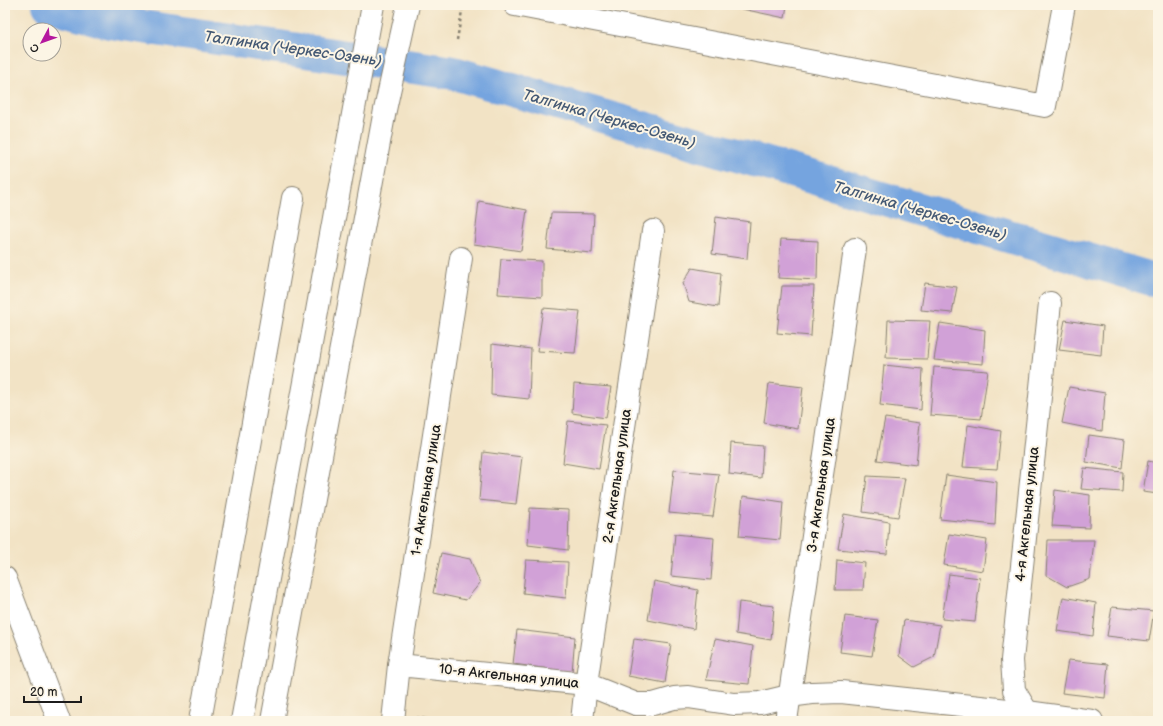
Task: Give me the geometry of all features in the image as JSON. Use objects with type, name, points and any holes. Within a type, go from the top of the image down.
[{"type":"street","points":[[272,721],[385,110],[408,5]]},
{"type":"street","points":[[515,5],[1045,106],[1064,5]]},
{"type":"street","points":[[242,721],[371,15]]},
{"type":"street","points":[[200,721],[293,198]]},
{"type":"street","name":"2-я Акгельная улица","points":[[582,721],[586,684],[653,231]]},
{"type":"street","name":"3-я Акгельная улица","points":[[786,721],[856,249]]},
{"type":"street","name":"1-я Акгельная улица","points":[[393,721],[399,665],[461,258]]},
{"type":"street","name":"4-я Акгельная улица","points":[[1027,717],[1014,690],[1012,660],[1050,304]]},
{"type":"street","points":[[5,578],[59,721]]},
{"type":"street","name":"10-я Акгельная улица","points":[[399,665],[586,684],[636,704],[653,704],[674,698],[688,697],[734,704],[760,703],[789,696],[841,692],[1027,717],[1092,721]]},
{"type":"path","points":[[457,40],[462,5]]},
{"type":"building","points":[[723,5],[787,5],[785,18]]},
{"type":"building","points":[[479,201],[527,210],[521,251],[474,244]]},
{"type":"building","points":[[551,213],[594,214],[592,253],[547,249]]},
{"type":"building","points":[[716,217],[750,222],[747,259],[712,254]]},
{"type":"building","points":[[781,239],[818,241],[817,280],[778,278]]},
{"type":"building","points":[[501,259],[542,261],[542,297],[498,294]]},
{"type":"building","points":[[692,268],[721,273],[718,307],[689,302],[683,283]]},
{"type":"building","points":[[925,283],[957,287],[952,313],[921,310]]},
{"type":"building","points":[[782,286],[814,286],[811,336],[777,333]]},
{"type":"building","points":[[543,308],[580,311],[575,353],[537,351]]},
{"type":"building","points":[[888,320],[930,321],[927,359],[886,358]]},
{"type":"building","points":[[1065,320],[1103,326],[1101,355],[1059,350]]},
{"type":"building","points":[[940,323],[985,330],[983,364],[934,360]]},
{"type":"building","points":[[492,344],[531,349],[529,399],[491,395]]},
{"type":"building","points":[[884,365],[923,369],[921,410],[880,405]]},
{"type":"building","points":[[934,367],[988,371],[981,419],[930,415]]},
{"type":"building","points":[[769,383],[803,387],[798,429],[764,423]]},
{"type":"building","points":[[574,384],[611,387],[606,418],[572,413]]},
{"type":"building","points":[[1069,387],[1105,393],[1102,431],[1062,423]]},
{"type":"building","points":[[885,418],[920,423],[916,465],[877,460]]},
{"type":"building","points":[[568,421],[606,425],[599,469],[563,463]]},
{"type":"building","points":[[968,425],[1001,431],[997,469],[963,467]]},
{"type":"building","points":[[1089,435],[1125,440],[1122,468],[1086,462]]},
{"type":"building","points":[[731,443],[763,446],[761,478],[729,474]]},
{"type":"building","points":[[483,452],[522,457],[516,504],[479,500]]},
{"type":"building","points":[[1148,461],[1158,463],[1158,494],[1143,492]]},
{"type":"building","points":[[1084,468],[1123,472],[1122,492],[1081,489]]},
{"type":"building","points":[[674,470],[719,474],[713,517],[669,513]]},
{"type":"building","points":[[946,475],[997,482],[995,525],[940,519]]},
{"type":"building","points":[[867,476],[905,478],[898,517],[863,512]]},
{"type":"building","points":[[1055,490],[1090,495],[1089,528],[1052,526]]},
{"type":"building","points":[[743,496],[783,502],[780,540],[739,536]]},
{"type":"building","points":[[530,508],[569,510],[568,550],[528,545]]},
{"type":"building","points":[[844,514],[889,522],[887,554],[838,549]]},
{"type":"building","points":[[675,534],[714,538],[711,580],[671,576]]},
{"type":"building","points":[[949,534],[987,540],[983,571],[944,565]]},
{"type":"building","points":[[1048,540],[1094,540],[1090,579],[1067,587],[1046,575]]},
{"type":"building","points":[[441,553],[470,559],[480,583],[466,600],[433,593]]},
{"type":"building","points":[[526,560],[568,562],[566,598],[523,593]]},
{"type":"building","points":[[837,560],[865,563],[863,590],[835,590]]},
{"type":"building","points":[[949,574],[980,578],[975,622],[942,619]]},
{"type":"building","points":[[654,581],[698,590],[694,629],[648,620]]},
{"type":"building","points":[[1063,597],[1096,603],[1093,636],[1057,631]]},
{"type":"building","points":[[739,602],[774,606],[771,640],[736,634]]},
{"type":"building","points":[[1112,607],[1154,611],[1149,641],[1107,636]]},
{"type":"building","points":[[845,616],[878,620],[872,656],[840,652]]},
{"type":"building","points":[[904,620],[940,625],[934,657],[914,667],[899,656]]},
{"type":"building","points":[[517,630],[575,637],[572,672],[513,664]]},
{"type":"building","points":[[634,639],[671,644],[665,683],[628,676]]},
{"type":"building","points":[[715,639],[753,646],[749,684],[706,680]]},
{"type":"building","points":[[1068,660],[1108,664],[1105,698],[1062,693]]},
{"type":"building","points":[[417,717],[437,720],[437,721],[416,721]]},
{"type":"waterway","name":"Талгинка (Черкес-Озень)","points":[[49,5],[109,22],[454,73],[778,167],[1158,281]]}]
